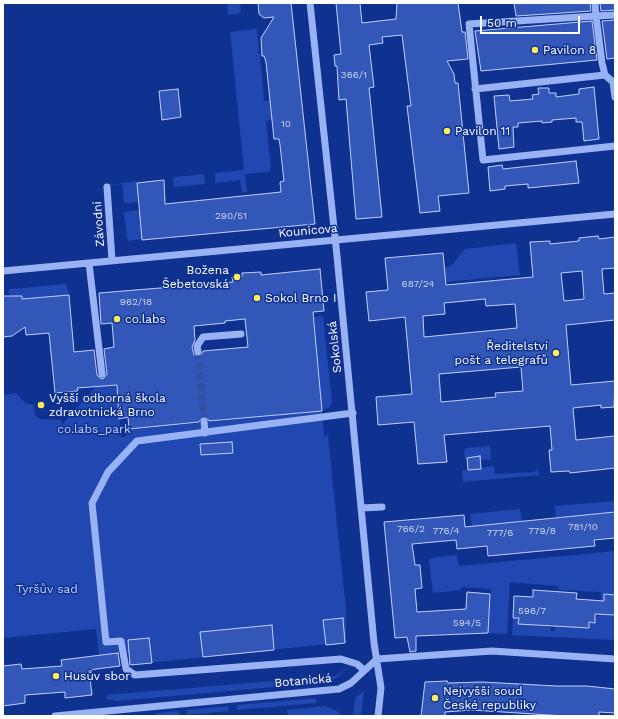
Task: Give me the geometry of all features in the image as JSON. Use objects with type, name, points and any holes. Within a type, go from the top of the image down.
[{"type":"street","name":"Sokolská","points":[[310,3],[336,240],[381,688],[378,716]]},
{"type":"street","points":[[595,3],[605,74],[613,82],[615,97]]},
{"type":"street","points":[[615,15],[469,24],[483,160],[615,146]]},
{"type":"street","points":[[475,89],[605,74]]},
{"type":"street","name":"Závodní","points":[[107,187],[112,260]]},
{"type":"street","name":"Kounicova","points":[[3,271],[615,214]]},
{"type":"street","points":[[88,263],[102,374]]},
{"type":"street","points":[[198,352],[197,346],[203,337],[241,334]]},
{"type":"street","points":[[353,412],[137,442],[108,472],[92,503],[106,642],[121,641],[126,669],[135,675],[341,659],[357,664],[364,670]]},
{"type":"street","points":[[204,421],[205,433]]},
{"type":"street","points":[[362,508],[382,507]]},
{"type":"street","points":[[377,659],[492,651],[615,659]]},
{"type":"street","name":"Botanická","points":[[54,716],[339,689],[351,682],[377,659]]},
{"type":"green space","points":[[227,3],[240,3],[241,10],[239,14],[228,15]]},
{"type":"green space","points":[[257,29],[259,50],[257,51],[258,54],[260,53],[264,101],[270,100],[272,120],[266,121],[271,168],[269,172],[245,174],[247,192],[242,192],[240,180],[215,183],[215,173],[244,170],[230,32]]},
{"type":"green space","points":[[204,174],[205,184],[174,187],[173,178],[175,177]]},
{"type":"green space","points":[[137,181],[139,202],[124,203],[122,184],[103,186]]},
{"type":"green space","points":[[140,210],[142,239],[129,241],[127,238],[124,212]]},
{"type":"green space","points":[[516,243],[520,275],[434,283],[433,269],[452,265],[465,249]]},
{"type":"green space","points":[[65,284],[69,295],[22,299],[22,296],[14,297],[8,292],[10,289]]},
{"type":"green space","points":[[323,316],[332,403],[329,408],[322,410],[314,317]]},
{"type":"green space","points":[[97,374],[102,374],[117,388],[121,437],[126,437],[126,430],[322,411],[324,436],[328,435],[346,609],[346,642],[130,665],[129,653],[99,655],[96,629],[3,638],[3,395],[16,393],[25,403],[34,405],[35,415],[40,419],[61,420],[62,425],[97,385]]},
{"type":"green space","points":[[490,446],[491,459],[480,460],[480,456],[465,459],[464,451],[466,448]]},
{"type":"green space","points":[[494,466],[495,474],[535,472],[537,468],[539,475],[463,482],[462,471]]},
{"type":"green space","points":[[615,501],[615,512],[556,518],[555,506]]},
{"type":"green space","points":[[520,509],[522,521],[472,526],[470,514]]},
{"type":"green space","points":[[615,551],[615,640],[512,635],[513,618],[519,618],[518,624],[551,627],[551,631],[555,631],[555,627],[589,628],[589,622],[595,623],[595,617],[601,615],[601,592],[559,590],[558,586],[510,582],[507,634],[488,633],[491,589],[461,587],[461,590],[433,593],[429,560],[431,558],[457,555],[459,566]]},
{"type":"green space","points":[[350,667],[336,678],[319,683],[116,701],[107,699],[107,695],[335,676]]},
{"type":"green space","points":[[364,691],[361,716],[353,716],[355,698]]},
{"type":"green space","points":[[316,698],[316,703],[237,710],[237,705]]},
{"type":"green space","points":[[228,706],[229,711],[187,715],[187,710]]},
{"type":"green space","points":[[325,706],[337,711],[342,716],[288,716],[287,710]]},
{"type":"green space","points":[[179,711],[180,716],[155,716],[157,713]]},
{"type":"building","points":[[258,3],[291,3],[315,224],[142,240],[137,183],[164,180],[165,204],[281,192],[280,182],[284,181],[280,145],[279,139],[274,139],[266,62],[264,56],[262,56],[261,38],[274,17],[264,18],[259,14]]},
{"type":"building","points":[[336,3],[360,3],[362,23],[396,19],[397,3],[458,3],[462,32],[465,32],[468,59],[447,61],[454,74],[455,83],[458,83],[469,193],[438,196],[440,211],[420,213],[407,106],[411,106],[402,35],[382,37],[383,43],[369,45],[374,87],[369,88],[382,217],[356,219],[346,99],[339,100],[337,66],[335,66],[334,55],[341,54]]},
{"type":"building","points":[[514,3],[590,3],[591,11],[516,16]]},
{"type":"building","points":[[600,3],[615,3],[615,10],[601,11]]},
{"type":"building","points":[[615,20],[615,58],[607,59],[602,21]]},
{"type":"building","name":"Pavilon 8","points":[[592,21],[597,60],[481,71],[475,31]]},
{"type":"building","points":[[594,87],[599,139],[584,141],[582,122],[576,122],[576,118],[552,120],[552,122],[542,123],[542,121],[518,123],[518,127],[513,127],[514,147],[499,149],[494,96],[509,95],[510,101],[533,99],[532,95],[539,94],[538,88],[549,88],[549,93],[556,93],[556,97],[579,94],[579,89]]},
{"type":"building","points":[[178,89],[181,117],[162,120],[159,91]]},
{"type":"building","points":[[576,161],[579,183],[528,188],[528,184],[505,186],[505,189],[490,191],[488,167],[502,165],[503,169]]},
{"type":"building","points":[[598,236],[599,239],[615,237],[615,268],[602,269],[604,294],[615,293],[615,320],[566,325],[571,385],[615,381],[614,407],[601,408],[601,405],[573,408],[576,440],[615,436],[615,468],[570,473],[569,471],[551,472],[549,450],[552,450],[550,426],[444,435],[447,462],[418,464],[414,422],[378,425],[376,397],[412,394],[405,317],[369,321],[366,292],[388,290],[385,258],[443,253],[446,285],[533,277],[530,242],[550,241],[550,244],[579,241],[579,238]],"holes":[[[582,271],[584,299],[564,301],[561,273]],[[485,299],[486,306],[515,304],[517,328],[424,337],[423,316],[445,314],[444,303]],[[521,367],[523,391],[495,393],[496,397],[441,402],[439,374]]]},
{"type":"building","points":[[320,269],[324,311],[313,312],[322,411],[209,421],[203,416],[199,422],[129,429],[128,417],[119,419],[117,385],[77,388],[78,391],[55,393],[49,333],[26,335],[25,327],[12,336],[3,337],[3,296],[22,296],[22,299],[69,295],[74,352],[94,350],[97,375],[103,379],[107,374],[104,349],[114,347],[112,323],[101,324],[99,293],[233,282],[232,277],[242,277],[242,273],[261,272],[261,275]],"holes":[[[245,319],[248,347],[203,351],[201,356],[198,357],[194,355],[192,347],[195,340],[194,326],[225,323],[225,321]]]},
{"type":"building","points":[[232,442],[233,453],[201,455],[200,444]]},
{"type":"building","points":[[480,456],[481,469],[468,470],[467,458]]},
{"type":"building","points":[[615,512],[615,538],[594,540],[595,546],[488,556],[487,546],[457,549],[456,540],[412,544],[415,565],[420,565],[422,588],[415,589],[417,612],[466,609],[467,592],[490,594],[488,633],[416,636],[416,651],[410,652],[407,637],[395,638],[384,522],[464,515],[465,527]]},
{"type":"building","points":[[533,590],[577,593],[576,599],[604,601],[604,594],[615,595],[615,615],[595,614],[595,623],[589,622],[589,628],[518,624],[519,618],[513,618],[514,596],[533,597]]},
{"type":"building","points":[[343,618],[345,643],[326,645],[323,620]]},
{"type":"building","points":[[272,625],[274,650],[203,657],[200,632]]},
{"type":"building","points":[[149,638],[152,663],[130,665],[128,640]]},
{"type":"building","name":"Husův sbor","points":[[118,653],[120,666],[89,670],[92,695],[65,698],[65,692],[25,695],[25,703],[3,706],[3,666],[21,664],[22,669],[62,666],[61,660]]},
{"type":"building","points":[[447,681],[448,683],[482,682],[587,686],[615,689],[615,713],[599,712],[599,716],[564,716],[472,710],[445,712],[445,716],[421,716],[425,682]]},
{"type":"tunnel","points":[[198,352],[204,421]]},
{"type":"place","name":"Pavilon 8","points":[[535,50]]},
{"type":"place","name":"Pavilon 11","points":[[447,131]]},
{"type":"place","name":"Božena Šebetovská","points":[[237,277]]},
{"type":"place","name":"Sokol Brno I","points":[[257,298]]},
{"type":"place","name":"co.labs","points":[[117,319]]},
{"type":"place","name":"Ředitelství pošt a telegrafů","points":[[556,353]]},
{"type":"place","name":"Vyšší odborná škola zdravotnická Brno","points":[[41,405]]},
{"type":"place","name":"Husův sbor","points":[[56,676]]},
{"type":"place","name":"Nejvyšší soud České republiky","points":[[435,698]]},
{"type":"park label","name":"co.labs_park","points":[[94,429]]},
{"type":"park label","name":"Tyršův sad","points":[[47,589]]}]
